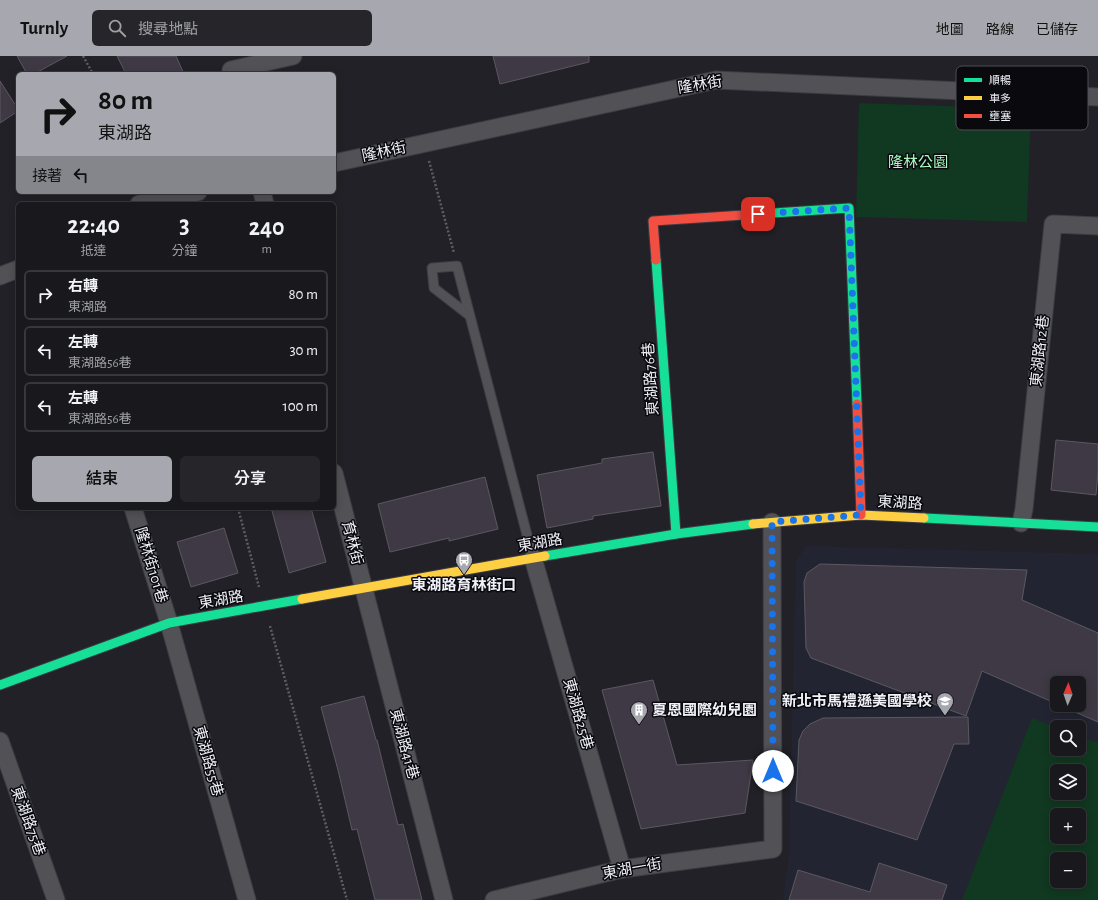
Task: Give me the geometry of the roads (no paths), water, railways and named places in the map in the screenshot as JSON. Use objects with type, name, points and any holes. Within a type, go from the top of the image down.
[{"type":"street","points":[[230,67],[294,56]]},
{"type":"street","name":"隆林街","points":[[336,163],[716,80],[956,91]]},
{"type":"street","name":"隆林街","points":[[1088,97],[1098,97]]},
{"type":"street","points":[[149,202],[188,194]]},
{"type":"street","name":"東湖路76巷","points":[[676,534],[653,221],[849,208],[861,515]]},
{"type":"street","name":"東湖路12巷","points":[[1021,523],[1024,509],[1053,224],[1098,226]]},
{"type":"street","points":[[0,276],[16,270]]},
{"type":"street","name":"育林街","points":[[336,481],[364,589]]},
{"type":"street","name":"隆林街101巷","points":[[134,510],[169,623]]},
{"type":"street","name":"東湖路","points":[[0,684],[169,623],[676,534],[772,522],[861,515],[1098,527]]},
{"type":"street","name":"東湖一街","points":[[494,900],[622,869],[773,849],[772,522]]},
{"type":"street","name":"東湖路25巷","points":[[533,558],[622,869]]},
{"type":"street","name":"東湖路41巷","points":[[364,589],[444,900]]},
{"type":"street","name":"東湖路55巷","points":[[169,623],[247,900]]},
{"type":"street","name":"東湖路75巷","points":[[0,741],[56,900]]},
{"type":"lane","points":[[470,316],[434,288],[432,268],[457,266],[533,558]]},
{"type":"place","name":"東湖路育林街口","points":[[464,575]]},
{"type":"place","name":"新北市馬禮遜美國學校","points":[[945,716]]},
{"type":"place","name":"夏恩國際幼兒園","points":[[639,725]]},
{"type":"park label","name":"隆林公園","points":[[918,162]]}]
